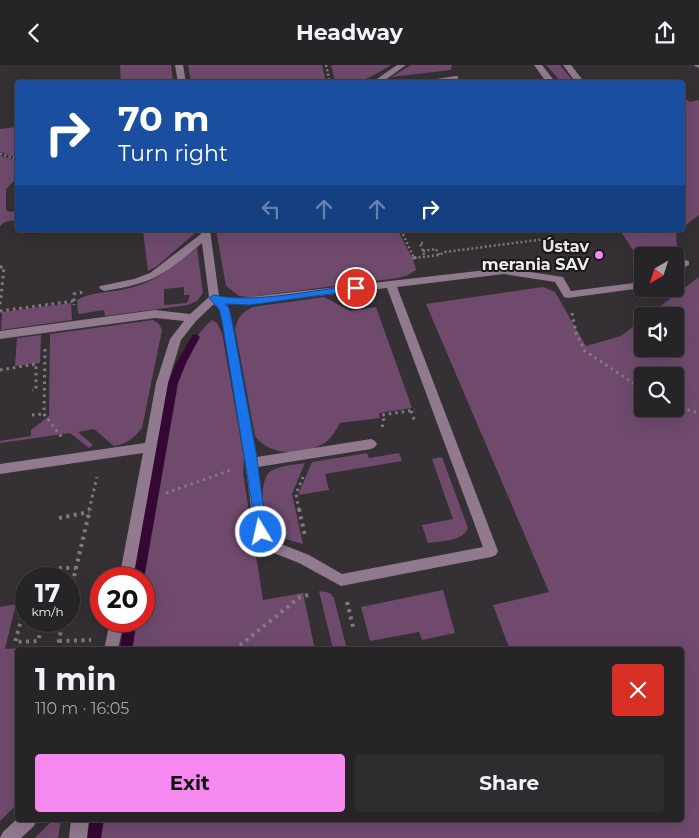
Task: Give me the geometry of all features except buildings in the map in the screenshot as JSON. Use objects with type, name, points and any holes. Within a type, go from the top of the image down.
[{"type":"street","points":[[179,65],[182,80]]},
{"type":"street","points":[[380,80],[402,65]]},
{"type":"street","points":[[538,65],[550,80]]},
{"type":"street","points":[[566,65],[578,80]]},
{"type":"street","points":[[439,80],[455,78]]},
{"type":"street","points":[[104,288],[145,279],[160,271],[205,233]]},
{"type":"street","points":[[205,233],[214,298],[224,308],[227,321],[261,532],[276,549],[304,559],[341,580],[491,551],[391,284]]},
{"type":"street","points":[[214,298],[231,302],[250,301],[504,271],[559,279],[568,295],[634,286]]},
{"type":"street","points":[[128,567],[162,383],[176,339],[192,318],[214,298]]},
{"type":"street","points":[[0,335],[155,314],[192,318]]},
{"type":"street","points":[[250,463],[371,444]]},
{"type":"street","points":[[0,469],[150,447]]},
{"type":"street","points":[[112,647],[115,632]]},
{"type":"street","points":[[9,838],[26,822]]},
{"type":"street","points":[[78,838],[80,822]]},
{"type":"path","points":[[326,65],[329,80]]},
{"type":"path","points":[[0,154],[15,158]]},
{"type":"path","points":[[402,232],[414,258],[429,280]]},
{"type":"path","points":[[414,258],[552,238]]},
{"type":"path","points":[[423,243],[420,243],[425,257]]},
{"type":"path","points":[[423,251],[436,249],[439,255]]},
{"type":"path","points":[[0,267],[4,267],[0,306]]},
{"type":"path","points":[[0,311],[62,301],[74,301],[74,305]]},
{"type":"path","points":[[45,329],[44,413],[60,434]]},
{"type":"path","points":[[576,333],[585,351],[634,384]]},
{"type":"path","points":[[0,370],[36,364],[36,389],[32,390]]},
{"type":"path","points":[[36,381],[44,379]]},
{"type":"path","points":[[684,409],[699,413]]},
{"type":"path","points":[[383,418],[382,415],[411,411],[414,422]]},
{"type":"path","points":[[32,415],[44,413]]},
{"type":"path","points":[[76,567],[102,454]]},
{"type":"path","points":[[164,493],[250,463]]},
{"type":"path","points":[[306,470],[296,494],[307,543]]},
{"type":"path","points":[[59,518],[89,512]]},
{"type":"path","points":[[238,647],[300,597],[312,594]]},
{"type":"path","points":[[350,614],[354,631]]},
{"type":"path","points":[[18,632],[15,642],[38,641],[40,632]]},
{"type":"path","points":[[58,647],[61,632]]},
{"type":"path","points":[[59,641],[92,640]]},
{"type":"shaded area","points":[[120,65],[171,65],[173,80],[121,80]]},
{"type":"shaded area","points":[[188,65],[322,65],[326,80],[191,80]]},
{"type":"shaded area","points":[[331,65],[391,65],[364,80],[335,80]]},
{"type":"shaded area","points":[[411,65],[452,65],[451,70],[391,77]]},
{"type":"shaded area","points":[[546,65],[560,65],[572,80],[559,80]]},
{"type":"shaded area","points":[[685,98],[690,102],[699,100],[699,215],[685,226]]},
{"type":"shaded area","points":[[15,127],[15,157],[0,152],[0,129]]},
{"type":"shaded area","points":[[0,156],[15,159],[15,180],[6,189],[6,210],[15,211],[15,220],[5,222],[0,226]]},
{"type":"shaded area","points":[[143,232],[194,232],[157,266],[148,271]]},
{"type":"shaded area","points":[[216,232],[399,232],[411,255],[416,270],[398,278],[249,297],[239,296],[226,286]]},
{"type":"shaded area","points":[[621,232],[676,232],[677,247],[634,247],[634,252]]},
{"type":"shaded area","points":[[197,248],[203,293],[197,301],[188,305],[105,316],[104,310],[78,313],[77,300],[90,295],[123,290],[140,285],[165,272]],"holes":[[[184,287],[184,295],[190,295],[187,303],[164,305],[164,289]]]},
{"type":"shaded area","points":[[699,277],[699,838],[96,838],[99,822],[684,822],[684,647],[509,647],[493,605],[549,592],[426,304],[543,287],[555,292],[586,346],[621,336],[634,326],[634,357],[684,357],[684,307],[659,307],[672,297],[684,297],[684,288]]},
{"type":"shaded area","points":[[324,297],[350,311],[376,307],[412,408],[379,413],[380,418],[340,423],[332,436],[318,447],[298,452],[278,451],[261,443],[255,436],[235,329],[236,325],[241,315],[253,307]]},
{"type":"shaded area","points":[[71,303],[72,320],[1,330],[2,312]]},
{"type":"shaded area","points":[[153,320],[159,324],[162,330],[142,428],[133,438],[123,444],[114,446],[94,429],[78,432],[93,445],[89,448],[70,433],[0,443],[0,441],[31,436],[31,430],[49,416],[50,334]]},
{"type":"shaded area","points":[[212,320],[217,323],[222,333],[244,458],[243,473],[263,600],[303,593],[314,647],[129,647],[131,632],[155,632],[155,567],[143,567],[176,382],[186,357],[200,333]]},
{"type":"shaded area","points":[[41,335],[40,363],[15,366],[17,338]]},
{"type":"shaded area","points":[[367,453],[369,458],[399,453],[402,461],[325,474],[329,490],[298,495],[312,462]]},
{"type":"shaded area","points":[[442,457],[468,528],[465,533],[456,538],[428,543],[422,525],[453,519],[432,459]]},
{"type":"shaded area","points":[[305,463],[292,494],[303,544],[282,537],[271,529],[265,516],[263,490],[264,482],[271,471],[284,466]]},
{"type":"shaded area","points":[[443,590],[455,633],[422,640],[419,632],[370,641],[361,607]]},
{"type":"shaded area","points":[[319,591],[330,593],[334,598],[346,646],[333,647]]},
{"type":"shaded area","points":[[15,604],[5,649],[15,648],[15,806],[0,821],[0,607]]},
{"type":"shaded area","points":[[51,822],[61,822],[58,838],[35,838]]},
{"type":"waterway","points":[[140,567],[173,383],[182,361],[196,337]]},
{"type":"waterway","points":[[127,647],[129,632]]},
{"type":"waterway","points":[[94,838],[97,822]]},
{"type":"place","name":"Ústav merania SAV","points":[[599,255]]},
{"type":"route","points":[[261,532],[250,452],[227,321],[224,308],[214,298],[231,302],[250,301],[356,288]]}]
